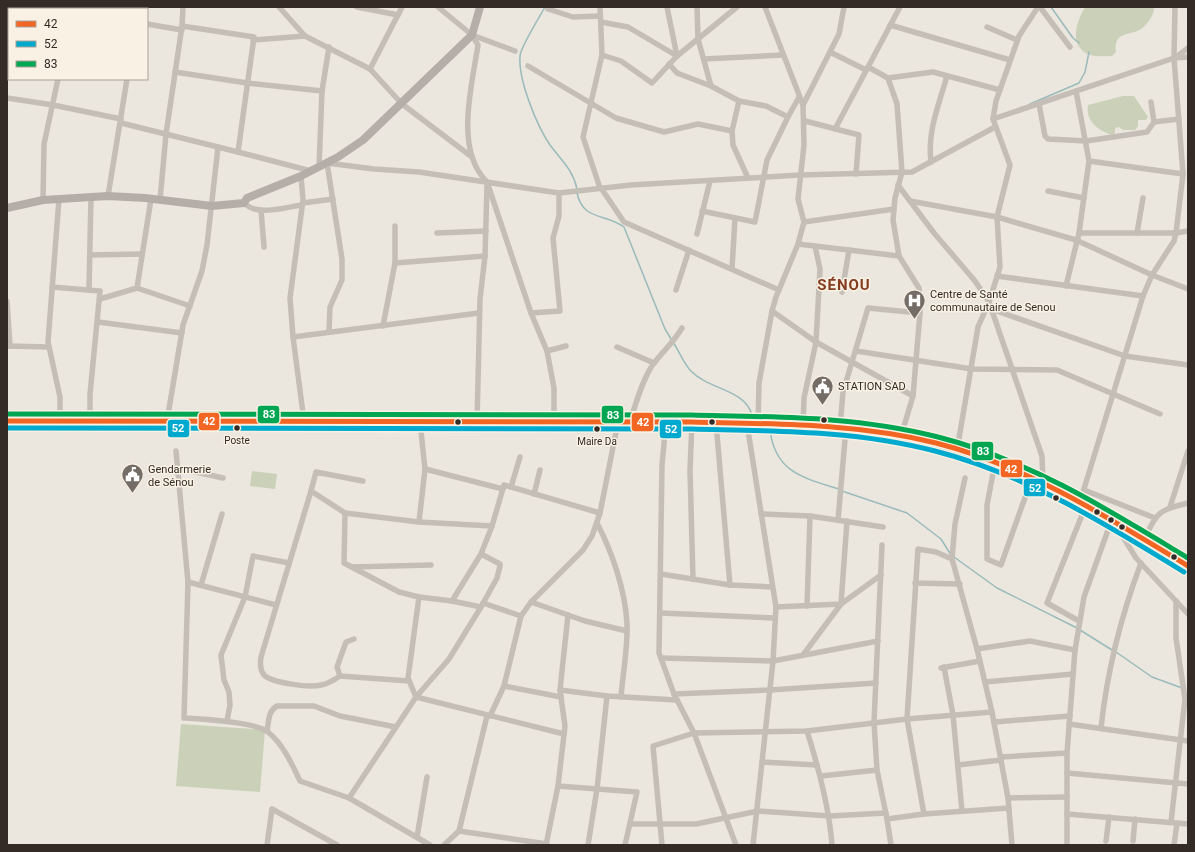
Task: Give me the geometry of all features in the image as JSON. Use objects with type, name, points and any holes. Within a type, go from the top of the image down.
[{"type":"highway","points":[[7,421],[692,422],[843,427],[901,436],[957,450],[1043,482],[1112,519],[1188,566]]},
{"type":"street","points":[[136,288],[142,254],[156,199],[182,28],[183,7]]},
{"type":"street","points":[[279,7],[305,36],[370,68],[402,104],[472,157]]},
{"type":"street","points":[[357,7],[398,15]]},
{"type":"street","points":[[370,68],[402,7]]},
{"type":"street","points":[[438,7],[472,35],[515,51]]},
{"type":"street","points":[[244,203],[247,198],[301,176],[327,163],[363,140],[472,35],[480,7]]},
{"type":"street","points":[[600,7],[602,55],[583,137],[600,188],[624,222],[779,290]]},
{"type":"street","points":[[667,7],[677,56]]},
{"type":"street","points":[[697,7],[698,39],[711,86]]},
{"type":"street","points":[[602,55],[621,61],[652,83],[677,56],[737,7]]},
{"type":"street","points":[[758,424],[759,383],[772,311],[798,244],[804,222],[798,199],[805,121],[803,105],[765,7]]},
{"type":"street","points":[[803,105],[839,34],[844,7]]},
{"type":"street","points":[[835,129],[900,7]]},
{"type":"street","points":[[957,450],[978,327],[989,302],[1000,267],[997,217],[1010,165],[993,119],[1000,90],[1017,40],[1039,7],[1070,47]]},
{"type":"street","points":[[1078,627],[1047,603],[1083,504],[1084,490],[1143,296],[1152,275],[1174,242],[1176,233],[1185,166],[1179,119],[1174,58],[1175,7]]},
{"type":"street","points":[[548,9],[573,17],[600,19],[628,27],[677,56]]},
{"type":"street","points":[[148,24],[254,37],[238,152]]},
{"type":"street","points":[[890,25],[1010,60]]},
{"type":"street","points":[[987,27],[1017,40]]},
{"type":"street","points":[[472,35],[478,45],[469,102],[467,129],[472,157],[480,176],[487,182],[531,313],[546,351],[554,388],[554,422]]},
{"type":"street","points":[[253,40],[305,36]]},
{"type":"street","points":[[315,169],[322,91],[329,47]]},
{"type":"street","points":[[1174,58],[1188,48]]},
{"type":"street","points":[[830,52],[888,78],[933,72],[1000,90]]},
{"type":"street","points":[[704,59],[783,55]]},
{"type":"street","points":[[993,119],[1174,58],[1188,57]]},
{"type":"street","points":[[669,64],[677,73],[711,86],[738,101],[766,106],[788,116]]},
{"type":"street","points":[[528,66],[616,118],[664,132],[698,124],[732,131]]},
{"type":"street","points":[[175,72],[247,83],[322,91]]},
{"type":"street","points":[[931,162],[929,147],[934,120],[947,76]]},
{"type":"street","points":[[888,78],[897,104],[902,172],[898,185],[893,220],[899,256],[919,288],[920,313],[913,396],[901,436]]},
{"type":"street","points":[[42,200],[44,144],[58,80]]},
{"type":"street","points":[[108,196],[127,80]]},
{"type":"street","points":[[1066,286],[1076,240],[1079,233],[1089,161],[1076,91]]},
{"type":"street","points":[[702,211],[755,222],[762,177],[767,160],[788,116],[799,97]]},
{"type":"street","points":[[7,98],[53,105],[121,121],[238,152],[315,169]]},
{"type":"street","points":[[738,101],[732,131],[732,145],[748,178]]},
{"type":"street","points":[[1039,104],[1046,138],[1086,141],[1147,132],[1154,122],[1151,102]]},
{"type":"street","points":[[1154,122],[1179,119]]},
{"type":"street","points":[[805,121],[859,135],[856,174]]},
{"type":"street","points":[[327,163],[374,170],[419,172],[559,193],[600,188],[762,177],[912,172],[995,127]]},
{"type":"street","points":[[167,421],[182,333],[202,271],[212,206],[218,147]]},
{"type":"street","points":[[1089,161],[1183,174]]},
{"type":"street","points":[[327,163],[342,259],[342,280],[330,307],[329,332]]},
{"type":"street","points":[[301,176],[302,204],[290,298],[293,337],[304,421]]},
{"type":"street","points":[[697,234],[710,181]]},
{"type":"street","points":[[477,422],[479,314],[486,256],[487,182]]},
{"type":"street","points":[[898,185],[934,233],[975,281],[989,302],[1042,456],[1043,482]]},
{"type":"street","points":[[1048,191],[1084,198]]},
{"type":"street","points":[[531,313],[560,311],[554,238],[559,216],[559,193]]},
{"type":"street","points":[[7,208],[42,200],[108,196],[156,199],[212,206],[244,203]]},
{"type":"street","points":[[89,290],[91,197]]},
{"type":"street","points":[[1137,233],[1143,198]]},
{"type":"street","points":[[58,199],[49,347],[60,397],[60,421]]},
{"type":"street","points":[[244,203],[248,208],[261,210],[333,199]]},
{"type":"street","points":[[910,201],[997,217],[1076,240],[1188,290]]},
{"type":"street","points":[[804,222],[894,209]]},
{"type":"street","points":[[261,210],[264,247]]},
{"type":"street","points":[[732,269],[735,218]]},
{"type":"street","points":[[383,326],[395,263],[394,226]]},
{"type":"street","points":[[437,233],[486,231]]},
{"type":"street","points":[[1079,233],[1176,233],[1188,231]]},
{"type":"street","points":[[798,244],[899,256]]},
{"type":"street","points":[[803,425],[804,398],[816,342],[820,269],[815,246]]},
{"type":"street","points":[[676,290],[689,250]]},
{"type":"street","points":[[842,292],[849,250]]},
{"type":"street","points":[[90,255],[142,254]]},
{"type":"street","points":[[395,263],[486,256]]},
{"type":"street","points":[[997,276],[1143,296]]},
{"type":"street","points":[[52,287],[100,291],[90,394],[90,422]]},
{"type":"street","points":[[100,299],[136,288],[190,306]]},
{"type":"street","points":[[7,301],[8,346],[49,347]]},
{"type":"street","points":[[838,520],[843,427],[843,392],[868,308],[920,313]]},
{"type":"street","points":[[991,309],[1125,356],[1188,365]]},
{"type":"street","points":[[772,311],[816,342],[913,396]]},
{"type":"street","points":[[293,337],[479,314]]},
{"type":"street","points":[[98,322],[182,333]]},
{"type":"street","points":[[630,422],[638,399],[654,363],[674,343],[682,328]]},
{"type":"street","points":[[546,351],[566,346]]},
{"type":"street","points":[[616,347],[654,363]]},
{"type":"street","points":[[856,351],[972,369],[1057,370],[1160,414]]},
{"type":"street","points":[[418,522],[425,469],[420,422]]},
{"type":"street","points":[[444,845],[459,831],[489,716],[504,686],[521,616],[531,602],[583,550],[592,536],[600,513],[618,422]]},
{"type":"street","points":[[666,422],[662,465],[661,613],[659,653],[674,694],[694,733],[736,845]]},
{"type":"street","points":[[692,422],[690,470],[693,579]]},
{"type":"street","points":[[716,423],[730,585]]},
{"type":"street","points":[[747,424],[776,607],[770,690],[758,811],[753,845]]},
{"type":"street","points":[[176,451],[188,582],[184,718],[227,721],[267,731],[289,758],[300,781],[349,798],[430,845]]},
{"type":"street","points":[[1170,507],[1188,451]]},
{"type":"street","points":[[511,487],[520,457]]},
{"type":"street","points":[[995,463],[987,505],[986,559],[1001,565],[1032,478]]},
{"type":"street","points":[[178,468],[222,478]]},
{"type":"street","points":[[425,469],[503,489]]},
{"type":"street","points":[[534,494],[540,470]]},
{"type":"street","points":[[363,481],[316,472],[276,605],[260,665],[263,674],[269,678],[303,686],[319,686],[340,676],[409,681]]},
{"type":"street","points":[[965,478],[955,524],[952,559],[977,649],[992,712],[1008,798],[1012,845]]},
{"type":"street","points":[[452,601],[482,554],[504,485],[600,513]]},
{"type":"street","points":[[1084,490],[1155,518]]},
{"type":"street","points":[[311,491],[345,513],[418,522],[492,526]]},
{"type":"street","points":[[1144,539],[1155,518],[1166,508],[1188,503]]},
{"type":"street","points":[[345,513],[344,563],[399,592],[419,597],[482,605],[521,616]]},
{"type":"street","points":[[201,585],[222,514]]},
{"type":"street","points":[[761,514],[810,516],[883,527]]},
{"type":"street","points":[[807,606],[810,516]]},
{"type":"street","points":[[1112,519],[1141,563],[1188,614]]},
{"type":"street","points":[[1067,845],[1067,753],[1078,627],[1084,597],[1112,519]]},
{"type":"street","points":[[841,604],[847,521]]},
{"type":"street","points":[[597,523],[608,543],[625,605],[627,631],[620,696]]},
{"type":"street","points":[[882,545],[874,722],[877,770],[887,816],[891,845]]},
{"type":"street","points":[[924,814],[907,719],[918,549],[936,552],[952,559]]},
{"type":"street","points":[[349,798],[416,698],[449,659],[497,578],[500,564],[482,554]]},
{"type":"street","points":[[227,721],[230,705],[229,692],[224,680],[221,655],[245,597],[253,556],[289,563]]},
{"type":"street","points":[[1101,728],[1104,695],[1126,604],[1141,563]]},
{"type":"street","points":[[351,567],[432,565]]},
{"type":"street","points":[[661,574],[730,585],[772,587]]},
{"type":"street","points":[[803,655],[841,604],[881,575]]},
{"type":"street","points":[[188,582],[276,605]]},
{"type":"street","points":[[915,583],[960,584]]},
{"type":"street","points":[[416,698],[408,678],[419,597]]},
{"type":"street","points":[[1171,822],[1185,699],[1176,638],[1176,601]]},
{"type":"street","points":[[531,602],[607,627],[627,631]]},
{"type":"street","points":[[776,607],[841,604]]},
{"type":"street","points":[[661,613],[775,618]]},
{"type":"street","points":[[459,831],[546,844],[558,786],[565,726],[560,690],[568,615]]},
{"type":"street","points":[[340,676],[336,667],[346,642],[354,639]]},
{"type":"street","points":[[661,658],[772,661],[878,641]]},
{"type":"street","points":[[977,649],[1030,641],[1075,650]]},
{"type":"street","points":[[962,811],[953,715],[942,667],[980,661]]},
{"type":"street","points":[[985,682],[1073,674]]},
{"type":"street","points":[[674,694],[770,690],[876,683]]},
{"type":"street","points":[[504,686],[561,697]]},
{"type":"street","points":[[560,690],[607,696],[677,700]]},
{"type":"street","points":[[588,845],[597,789],[607,696]]},
{"type":"street","points":[[416,698],[564,734]]},
{"type":"street","points":[[267,731],[270,714],[272,709],[277,706],[314,706],[340,716],[396,727]]},
{"type":"street","points":[[662,845],[653,746],[694,733],[807,731],[874,722],[992,712]]},
{"type":"street","points":[[994,722],[1070,716]]},
{"type":"street","points":[[1069,724],[1188,741]]},
{"type":"street","points":[[807,731],[821,776],[830,816],[832,845]]},
{"type":"street","points":[[958,765],[1001,759],[1067,753]]},
{"type":"street","points":[[762,762],[818,765]]},
{"type":"street","points":[[821,776],[877,770]]},
{"type":"street","points":[[1067,774],[1188,784]]},
{"type":"street","points":[[417,837],[427,777]]},
{"type":"street","points":[[558,786],[636,792],[625,845]]},
{"type":"street","points":[[1008,798],[1067,797]]},
{"type":"street","points":[[630,824],[696,824],[758,811],[830,816],[887,816],[1009,808]]},
{"type":"street","points":[[267,845],[272,809],[337,845]]},
{"type":"street","points":[[1067,814],[1188,824]]},
{"type":"street","points":[[1106,841],[1109,817]]},
{"type":"street","points":[[1133,841],[1135,819]]},
{"type":"street","points":[[1174,845],[1177,823]]},
{"type":"green space","points":[[1085,7],[1154,7],[1154,10],[1148,22],[1141,29],[1120,37],[1117,41],[1116,52],[1112,56],[1098,56],[1090,55],[1083,51],[1076,40],[1077,27]]},
{"type":"green space","points":[[1123,96],[1134,96],[1148,117],[1146,120],[1138,120],[1138,126],[1135,130],[1123,130],[1119,127],[1115,128],[1115,133],[1112,135],[1102,131],[1091,120],[1088,105]]},
{"type":"green space","points":[[252,471],[277,474],[275,489],[250,486]]},
{"type":"green space","points":[[181,724],[265,730],[260,792],[176,786]]},
{"type":"waterway","points":[[545,7],[521,52],[520,66],[525,90],[534,115],[550,145],[573,176],[577,189]]},
{"type":"waterway","points":[[1051,7],[1073,38],[1079,43]]},
{"type":"waterway","points":[[1030,104],[1079,83],[1085,72],[1089,52]]},
{"type":"waterway","points":[[577,193],[580,202],[589,212],[624,227],[665,329],[671,339]]},
{"type":"waterway","points":[[673,342],[691,371],[707,382],[742,400],[748,406],[752,415]]},
{"type":"waterway","points":[[770,430],[773,444],[778,455],[793,471],[803,477],[839,489]]},
{"type":"waterway","points":[[842,491],[907,513],[941,539],[951,555]]},
{"type":"waterway","points":[[954,557],[997,588],[1077,628]]},
{"type":"waterway","points":[[1080,630],[1112,650]]},
{"type":"waterway","points":[[1116,652],[1152,677],[1182,688]]},
{"type":"transit line","name":"83","points":[[7,414],[692,415],[785,417],[846,421],[908,430],[938,437],[972,447],[1004,459],[1068,488],[1188,558]]},
{"type":"transit line","name":"42","points":[[7,421],[692,422],[753,423],[845,428],[906,436],[936,443],[1003,465],[1035,479],[1098,512],[1188,566]]},
{"type":"transit line","name":"52","points":[[7,428],[692,429],[784,431],[845,435],[905,444],[935,451],[1001,473],[1064,502],[1125,536],[1184,572]]},
{"type":"place","name":"Centre de Santé communautaire de Senou","points":[[914,320]]},
{"type":"place","name":"STATION SAD","points":[[822,406]]},
{"type":"place","name":"Poste","points":[[237,428]]},
{"type":"place","name":"Maire Da","points":[[597,429]]},
{"type":"place","name":"Gendarmerie de Sénou","points":[[132,494]]},
{"type":"district","name":"SÉNOU","points":[[844,285]]}]
